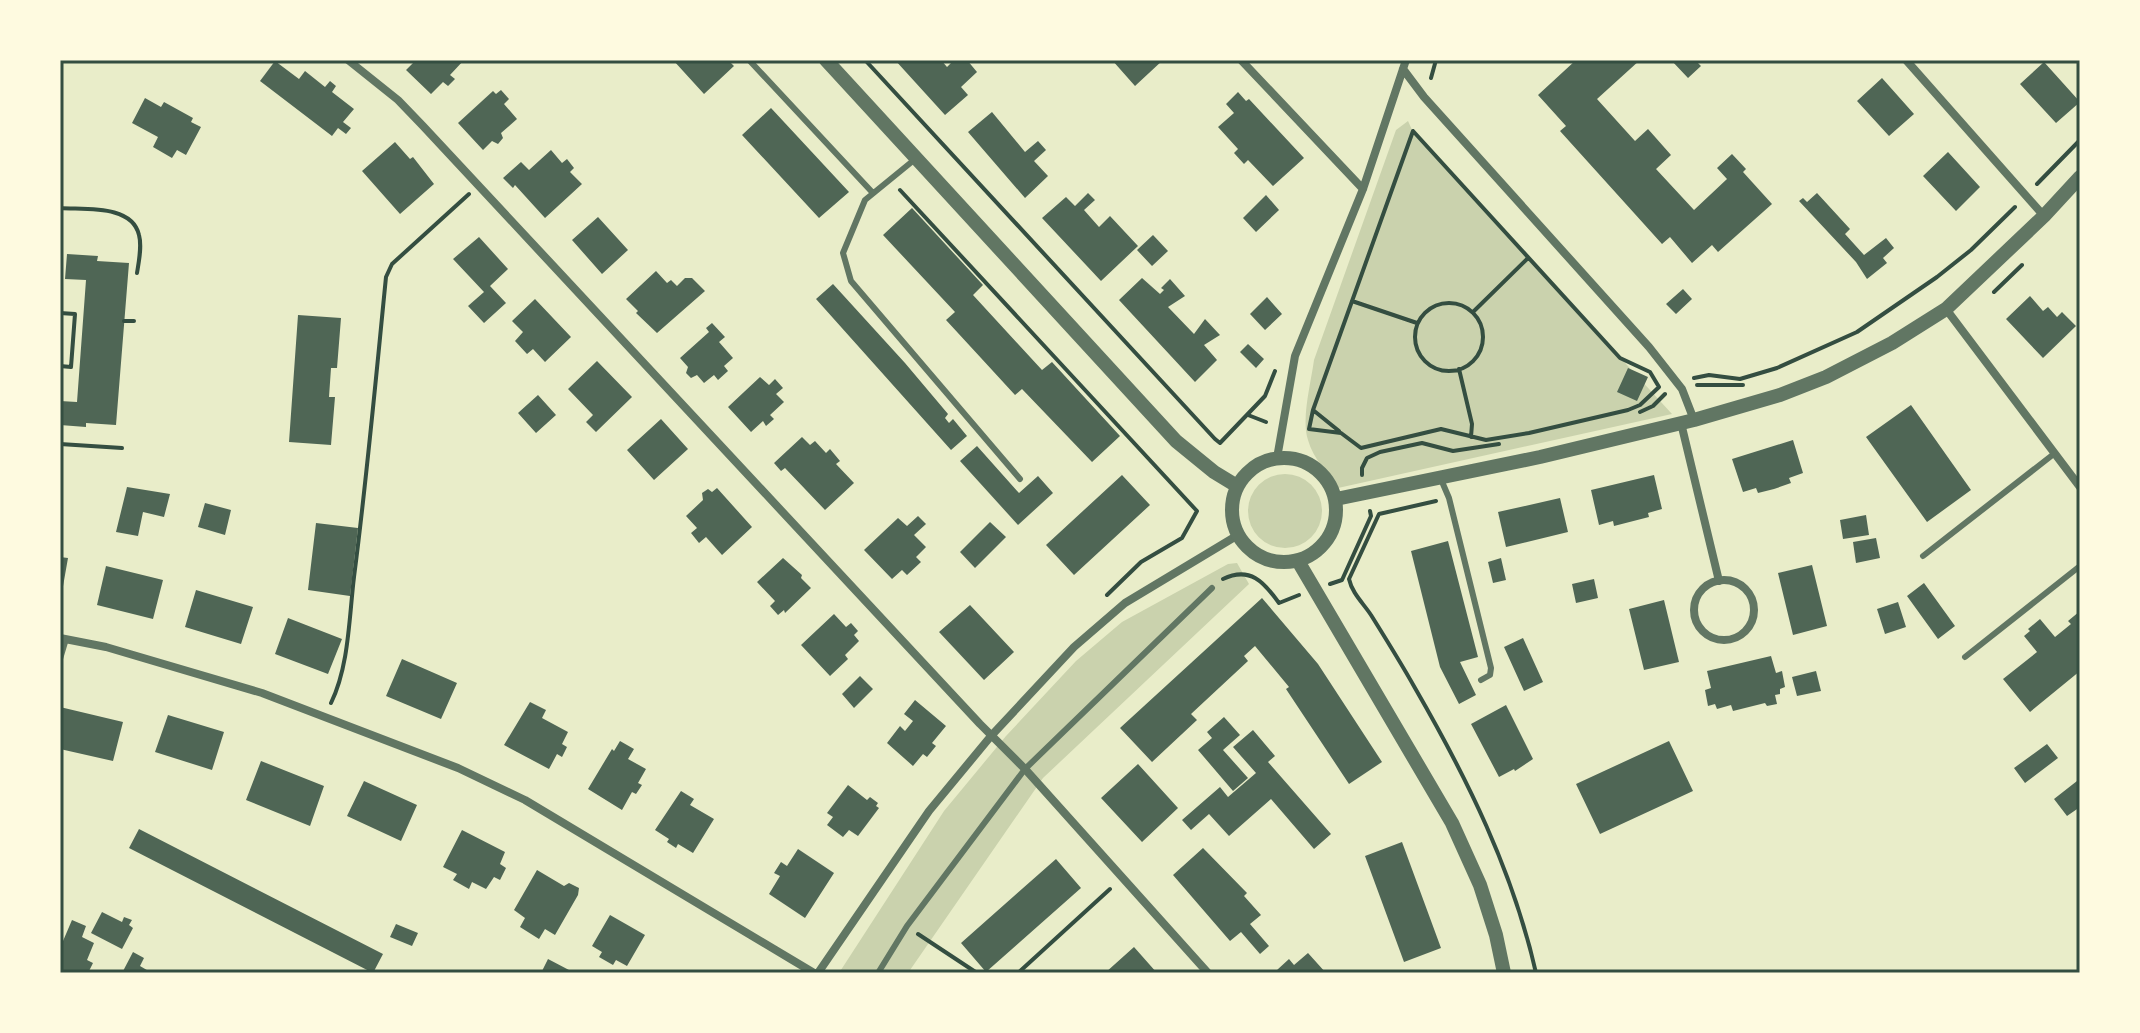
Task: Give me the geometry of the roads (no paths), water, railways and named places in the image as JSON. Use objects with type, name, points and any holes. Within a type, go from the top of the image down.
[{"type":"street","points":[[348,60],[398,100],[1025,769],[1208,973]]},
{"type":"street","points":[[826,60],[1176,441],[1237,486]]},
{"type":"street","points":[[1241,60],[1363,189]]},
{"type":"street","points":[[1906,60],[2044,216]]},
{"type":"street","points":[[1277,458],[1295,356],[1363,189],[1405,64]]},
{"type":"street","points":[[1405,64],[1424,97],[1649,347],[1682,389],[1719,581]]},
{"type":"street","points":[[1336,499],[1540,457],[1688,422],[1780,395],[1826,377],[1892,343],[1946,309],[2044,216],[2080,177]]},
{"type":"street","points":[[1946,309],[2080,487]]},
{"type":"street","points":[[1277,458],[1293,458],[1309,464],[1322,474],[1336,499],[1336,519],[1331,533],[1312,555],[1298,561],[1281,563],[1264,559],[1249,549],[1238,535],[1232,511],[1237,486],[1247,473],[1261,463],[1277,458]]},
{"type":"street","points":[[63,638],[106,647],[262,693],[470,773],[547,813],[816,973],[929,811],[991,736],[1074,647],[1125,603],[1238,535]]},
{"type":"street","points":[[1298,561],[1452,823],[1480,885],[1504,973]]},
{"type":"street","points":[[1719,581],[1739,584],[1753,599],[1753,620],[1740,637],[1730,640],[1712,638],[1704,633],[1695,616],[1694,607],[1702,590],[1719,581]]},
{"type":"lane","points":[[749,60],[872,192]]},
{"type":"lane","points":[[917,158],[865,200],[843,253],[851,281],[1020,479]]},
{"type":"lane","points":[[1923,556],[2055,453]]},
{"type":"lane","points":[[1440,477],[1449,498],[1491,668],[1490,675],[1481,680]]},
{"type":"lane","points":[[1965,657],[2080,566]]},
{"type":"lane","points":[[878,973],[907,926],[1025,769],[1212,588]]},
{"type":"lane","points":[[60,659],[63,638]]}]
